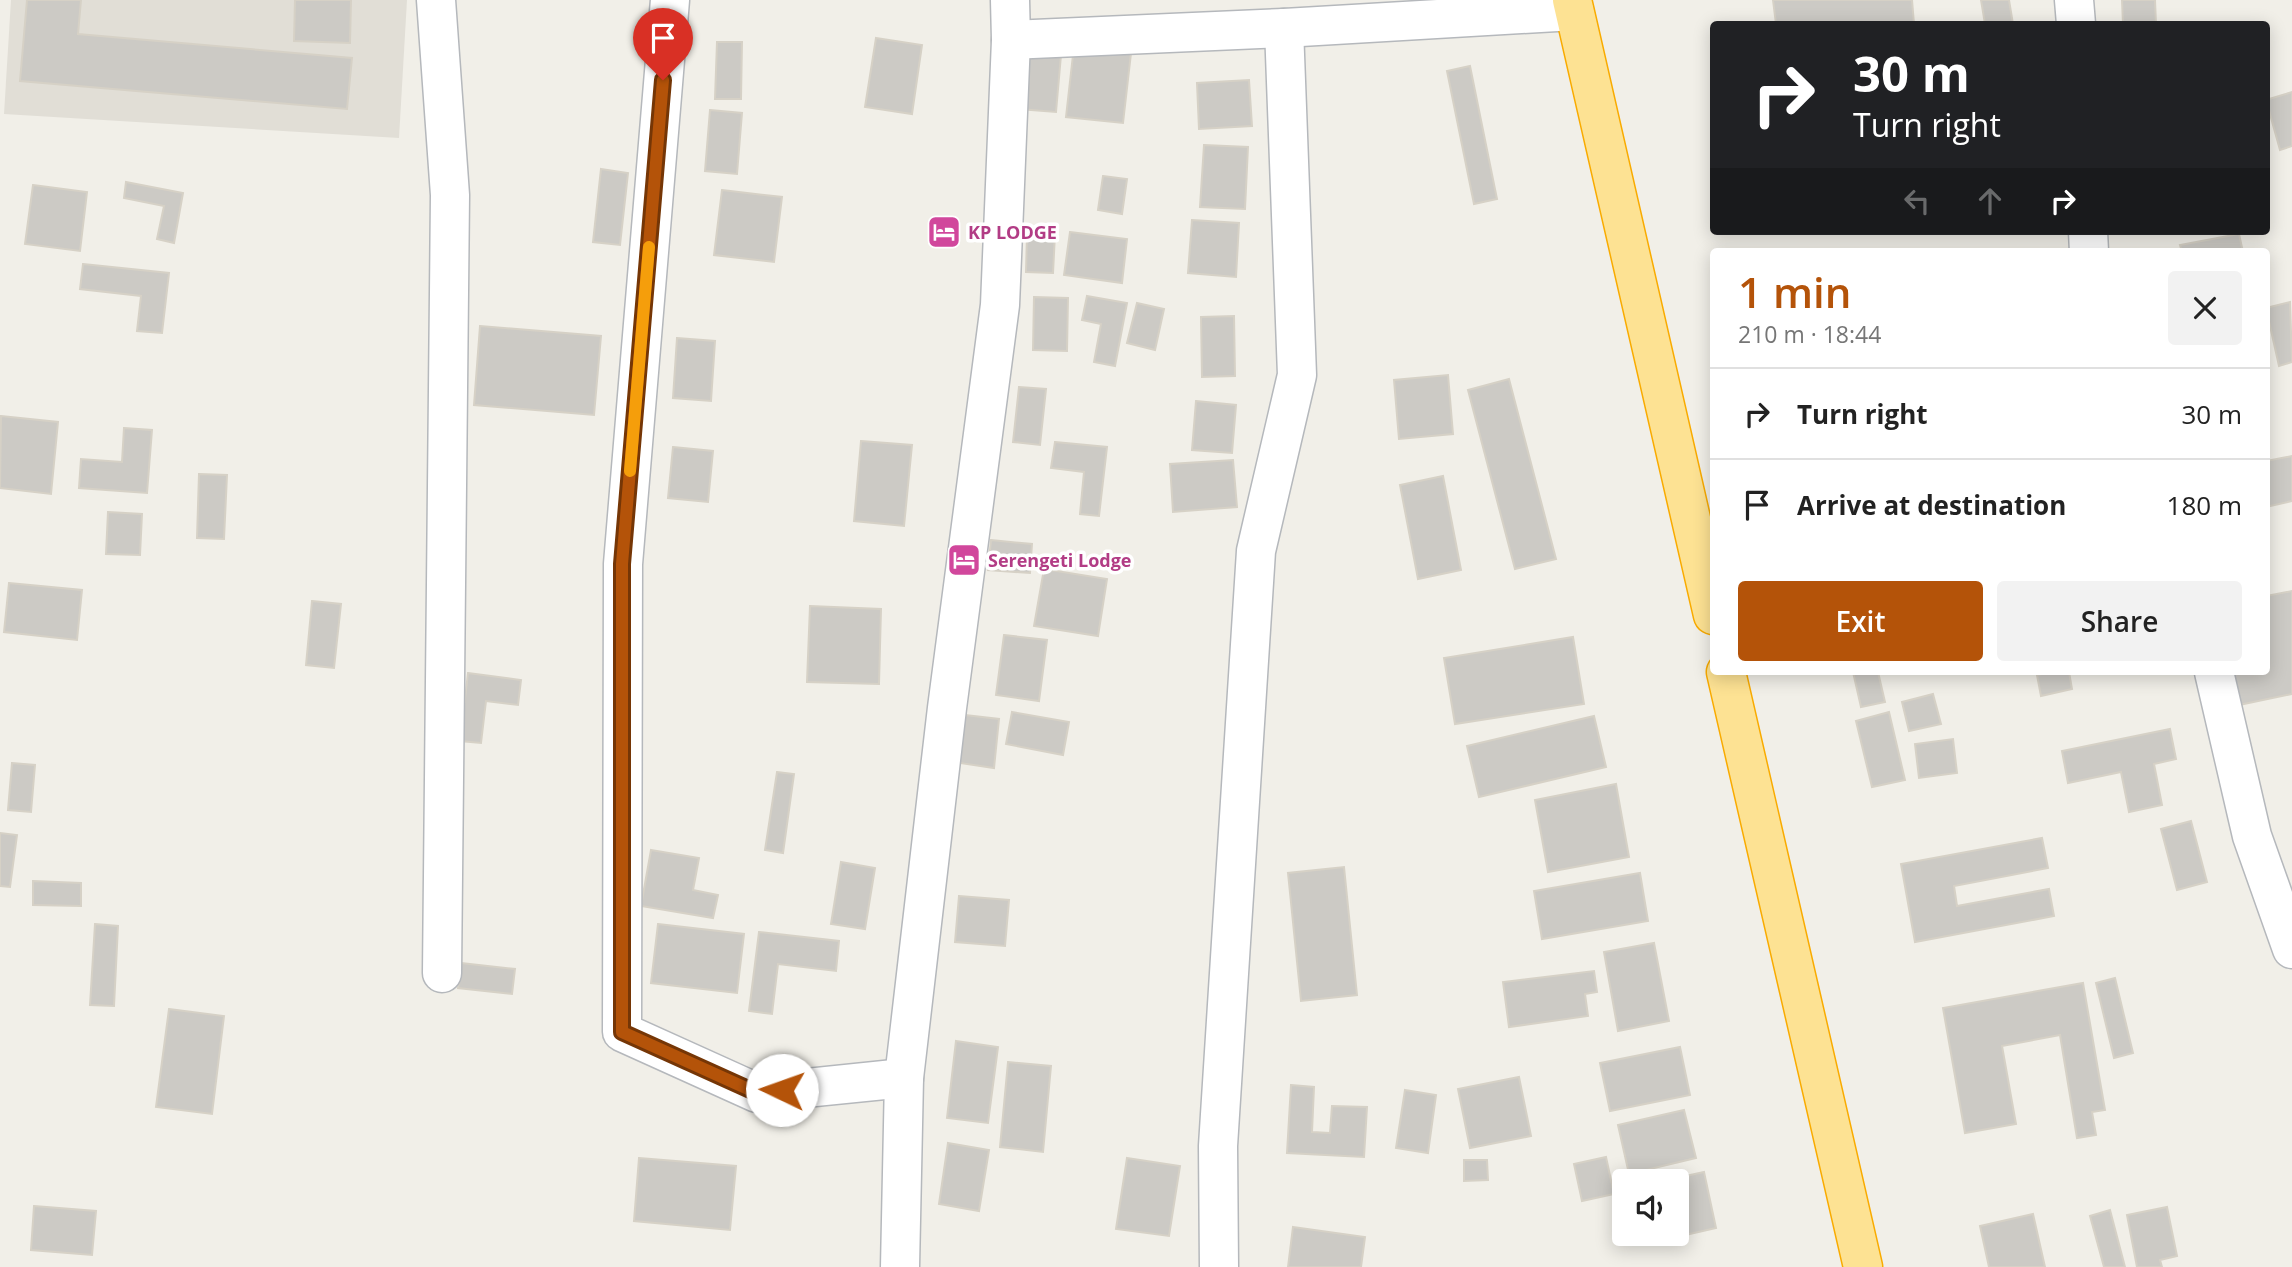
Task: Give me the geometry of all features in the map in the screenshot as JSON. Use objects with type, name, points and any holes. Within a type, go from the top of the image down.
[{"type":"highway","points":[[1573,6],[1710,602]]},
{"type":"highway","points":[[1727,675],[1863,1267]]},
{"type":"street","points":[[436,0],[450,195],[442,973]]},
{"type":"street","points":[[670,0],[622,564],[622,1032],[757,1093],[904,1078]]},
{"type":"street","points":[[900,1267],[904,1078],[947,708],[1000,304],[1011,40],[1010,0]]},
{"type":"street","points":[[2074,0],[2076,21]]},
{"type":"street","points":[[1011,40],[1284,28],[1573,6]]},
{"type":"street","points":[[1219,1267],[1218,1146],[1256,551],[1297,375],[1284,28]]},
{"type":"street","points":[[2215,675],[2252,836],[2292,949]]},
{"type":"shaded area","points":[[11,0],[407,0],[399,138],[4,114]]},
{"type":"building","points":[[27,0],[81,0],[78,34],[352,58],[347,109],[20,81]]},
{"type":"building","points":[[295,0],[351,0],[350,43],[294,41]]},
{"type":"building","points":[[1773,0],[1912,0],[1914,21],[1776,21]]},
{"type":"building","points":[[1981,0],[2009,0],[2012,21],[1984,21]]},
{"type":"building","points":[[2122,0],[2155,0],[2156,21],[2123,21]]},
{"type":"building","points":[[876,38],[922,45],[912,114],[865,107]]},
{"type":"building","points":[[717,42],[742,42],[741,99],[715,99]]},
{"type":"building","points":[[1074,46],[1131,53],[1123,123],[1066,117]]},
{"type":"building","points":[[1023,52],[1061,55],[1056,112],[1019,109]]},
{"type":"building","points":[[1470,66],[1497,199],[1474,204],[1447,71]]},
{"type":"building","points":[[1249,80],[1252,126],[1199,129],[1197,83]]},
{"type":"building","points":[[2292,92],[2292,146],[2280,150],[2270,114],[2270,99]]},
{"type":"building","points":[[710,110],[742,113],[737,174],[705,171]]},
{"type":"building","points":[[1204,145],[1248,147],[1245,209],[1200,207]]},
{"type":"building","points":[[601,169],[628,173],[620,245],[593,242]]},
{"type":"building","points":[[1103,176],[1127,179],[1122,214],[1098,210]]},
{"type":"building","points":[[126,182],[183,193],[174,243],[157,239],[164,206],[124,198]]},
{"type":"building","points":[[33,185],[87,192],[80,251],[25,244]]},
{"type":"building","points":[[722,190],[782,197],[774,262],[714,255]]},
{"type":"building","points":[[1192,220],[1239,223],[1236,277],[1188,273]]},
{"type":"building","points":[[1070,232],[1127,239],[1122,283],[1064,275]]},
{"type":"building","points":[[1027,234],[1055,234],[1053,273],[1026,272]]},
{"type":"building","points":[[2239,235],[2242,248],[2181,248],[2180,245]]},
{"type":"building","points":[[83,264],[169,273],[162,333],[137,331],[141,296],[80,289]]},
{"type":"building","points":[[1087,296],[1127,303],[1115,366],[1094,362],[1101,324],[1082,320]]},
{"type":"building","points":[[1034,297],[1068,298],[1067,351],[1033,350]]},
{"type":"building","points":[[2290,302],[2292,362],[2279,366],[2270,326],[2270,307]]},
{"type":"building","points":[[1137,303],[1164,309],[1155,350],[1127,343]]},
{"type":"building","points":[[1234,316],[1235,376],[1202,377],[1201,317]]},
{"type":"building","points":[[480,326],[601,336],[594,415],[474,405]]},
{"type":"building","points":[[677,338],[715,341],[711,401],[673,398]]},
{"type":"building","points":[[1448,375],[1453,434],[1399,439],[1394,380]]},
{"type":"building","points":[[1509,379],[1556,559],[1515,569],[1468,390]]},
{"type":"building","points":[[1019,387],[1046,389],[1040,445],[1013,442]]},
{"type":"building","points":[[1196,401],[1236,405],[1232,453],[1192,450]]},
{"type":"building","points":[[1,416],[58,422],[51,494],[0,488]]},
{"type":"building","points":[[124,428],[152,430],[147,493],[79,488],[81,459],[122,462]]},
{"type":"building","points":[[861,441],[912,445],[904,526],[854,521]]},
{"type":"building","points":[[1055,442],[1107,447],[1099,516],[1080,514],[1084,472],[1051,468]]},
{"type":"building","points":[[673,447],[713,451],[708,502],[668,498]]},
{"type":"building","points":[[2292,456],[2292,501],[2270,506],[2270,460]]},
{"type":"building","points":[[1233,460],[1237,507],[1173,512],[1170,464]]},
{"type":"building","points":[[199,474],[227,475],[224,539],[197,538]]},
{"type":"building","points":[[1443,476],[1461,570],[1418,579],[1400,485]]},
{"type":"building","points":[[108,512],[142,514],[140,555],[106,554]]},
{"type":"building","points":[[991,540],[1032,544],[1030,573],[988,570]]},
{"type":"building","points":[[1044,569],[1107,579],[1098,636],[1034,626]]},
{"type":"building","points":[[9,583],[82,590],[77,640],[4,632]]},
{"type":"building","points":[[2292,591],[2292,694],[2239,705],[2234,675],[2270,675],[2270,595]]},
{"type":"building","points":[[312,601],[341,604],[334,668],[306,665]]},
{"type":"building","points":[[810,606],[881,609],[879,684],[807,682]]},
{"type":"building","points":[[1004,635],[1047,640],[1039,701],[996,695]]},
{"type":"building","points":[[1573,637],[1584,704],[1455,724],[1444,658]]},
{"type":"building","points":[[468,673],[521,680],[518,705],[486,701],[481,743],[460,741]]},
{"type":"building","points":[[1854,675],[1879,675],[1885,702],[1861,707]]},
{"type":"building","points":[[2037,675],[2070,675],[2072,689],[2041,696]]},
{"type":"building","points":[[1933,694],[1941,724],[1909,731],[1902,702]]},
{"type":"building","points":[[1012,712],[1069,722],[1063,755],[1006,744]]},
{"type":"building","points":[[1889,712],[1905,780],[1872,787],[1856,721]]},
{"type":"building","points":[[965,715],[999,719],[994,768],[960,763]]},
{"type":"building","points":[[1594,716],[1606,767],[1479,797],[1467,746]]},
{"type":"building","points":[[2170,729],[2176,759],[2154,764],[2162,805],[2129,812],[2121,772],[2068,783],[2062,751]]},
{"type":"building","points":[[1953,739],[1957,773],[1919,778],[1915,744]]},
{"type":"building","points":[[12,763],[35,765],[31,812],[8,810]]},
{"type":"building","points":[[777,772],[794,774],[783,853],[765,850]]},
{"type":"building","points":[[1616,784],[1629,857],[1548,872],[1535,800]]},
{"type":"building","points":[[2191,821],[2207,882],[2177,890],[2161,829]]},
{"type":"building","points":[[0,833],[17,835],[10,887],[0,886]]},
{"type":"building","points":[[2042,838],[2048,868],[1954,886],[1957,906],[2049,889],[2054,916],[1915,942],[1901,864]]},
{"type":"building","points":[[651,850],[699,858],[693,890],[718,895],[713,918],[641,906]]},
{"type":"building","points":[[841,862],[875,868],[865,929],[831,924]]},
{"type":"building","points":[[1344,867],[1357,995],[1301,1001],[1288,873]]},
{"type":"building","points":[[1640,873],[1648,921],[1542,939],[1534,891]]},
{"type":"building","points":[[33,881],[81,883],[81,906],[33,905]]},
{"type":"building","points":[[959,896],[1009,900],[1005,946],[955,942]]},
{"type":"building","points":[[95,924],[118,926],[114,1006],[90,1005]]},
{"type":"building","points":[[658,924],[744,934],[737,993],[651,983]]},
{"type":"building","points":[[759,932],[839,941],[836,971],[778,964],[772,1014],[749,1011]]},
{"type":"building","points":[[1654,943],[1669,1021],[1618,1031],[1604,952]]},
{"type":"building","points":[[461,963],[515,969],[512,994],[458,988]]},
{"type":"building","points":[[1594,971],[1597,992],[1585,994],[1588,1016],[1509,1027],[1503,982]]},
{"type":"building","points":[[2115,978],[2133,1053],[2114,1058],[2096,983]]},
{"type":"building","points":[[2083,983],[2105,1110],[2092,1112],[2096,1135],[2077,1138],[2060,1035],[2002,1046],[2016,1124],[1965,1133],[1943,1008]]},
{"type":"building","points":[[169,1009],[224,1016],[212,1114],[156,1107]]},
{"type":"building","points":[[956,1041],[998,1047],[988,1123],[947,1118]]},
{"type":"building","points":[[1680,1047],[1690,1095],[1610,1111],[1600,1063]]},
{"type":"building","points":[[1008,1062],[1051,1066],[1043,1152],[1000,1147]]},
{"type":"building","points":[[1519,1077],[1531,1136],[1470,1148],[1458,1089]]},
{"type":"building","points":[[1291,1085],[1314,1087],[1312,1132],[1330,1133],[1332,1106],[1367,1107],[1364,1157],[1287,1153]]},
{"type":"building","points":[[1405,1090],[1436,1095],[1428,1153],[1396,1148]]},
{"type":"building","points":[[1684,1110],[1696,1158],[1650,1169],[1628,1169],[1618,1125]]},
{"type":"building","points":[[948,1143],[989,1150],[979,1211],[939,1204]]},
{"type":"building","points":[[1606,1157],[1612,1194],[1582,1201],[1574,1164]]},
{"type":"building","points":[[639,1158],[736,1166],[730,1230],[634,1221]]},
{"type":"building","points":[[1127,1158],[1180,1166],[1169,1236],[1116,1229]]},
{"type":"building","points":[[1464,1160],[1487,1160],[1488,1180],[1464,1181]]},
{"type":"building","points":[[1704,1172],[1716,1228],[1689,1234],[1689,1175]]},
{"type":"building","points":[[34,1206],[96,1211],[92,1255],[31,1250]]},
{"type":"building","points":[[2167,1207],[2177,1256],[2160,1260],[2162,1267],[2137,1267],[2127,1215]]},
{"type":"building","points":[[2110,1210],[2125,1267],[2104,1267],[2090,1216]]},
{"type":"building","points":[[2033,1214],[2045,1267],[1989,1267],[1980,1226]]},
{"type":"building","points":[[1293,1227],[1365,1237],[1361,1267],[1288,1267]]},
{"type":"slow traffic","points":[[630,471],[649,247]]},
{"type":"place","name":"KP LODGE","points":[[944,232]]},
{"type":"place","name":"Serengeti Lodge","points":[[964,560]]},
{"type":"route","points":[[663,80],[622,564],[622,1032],[757,1093],[782,1090]]}]
